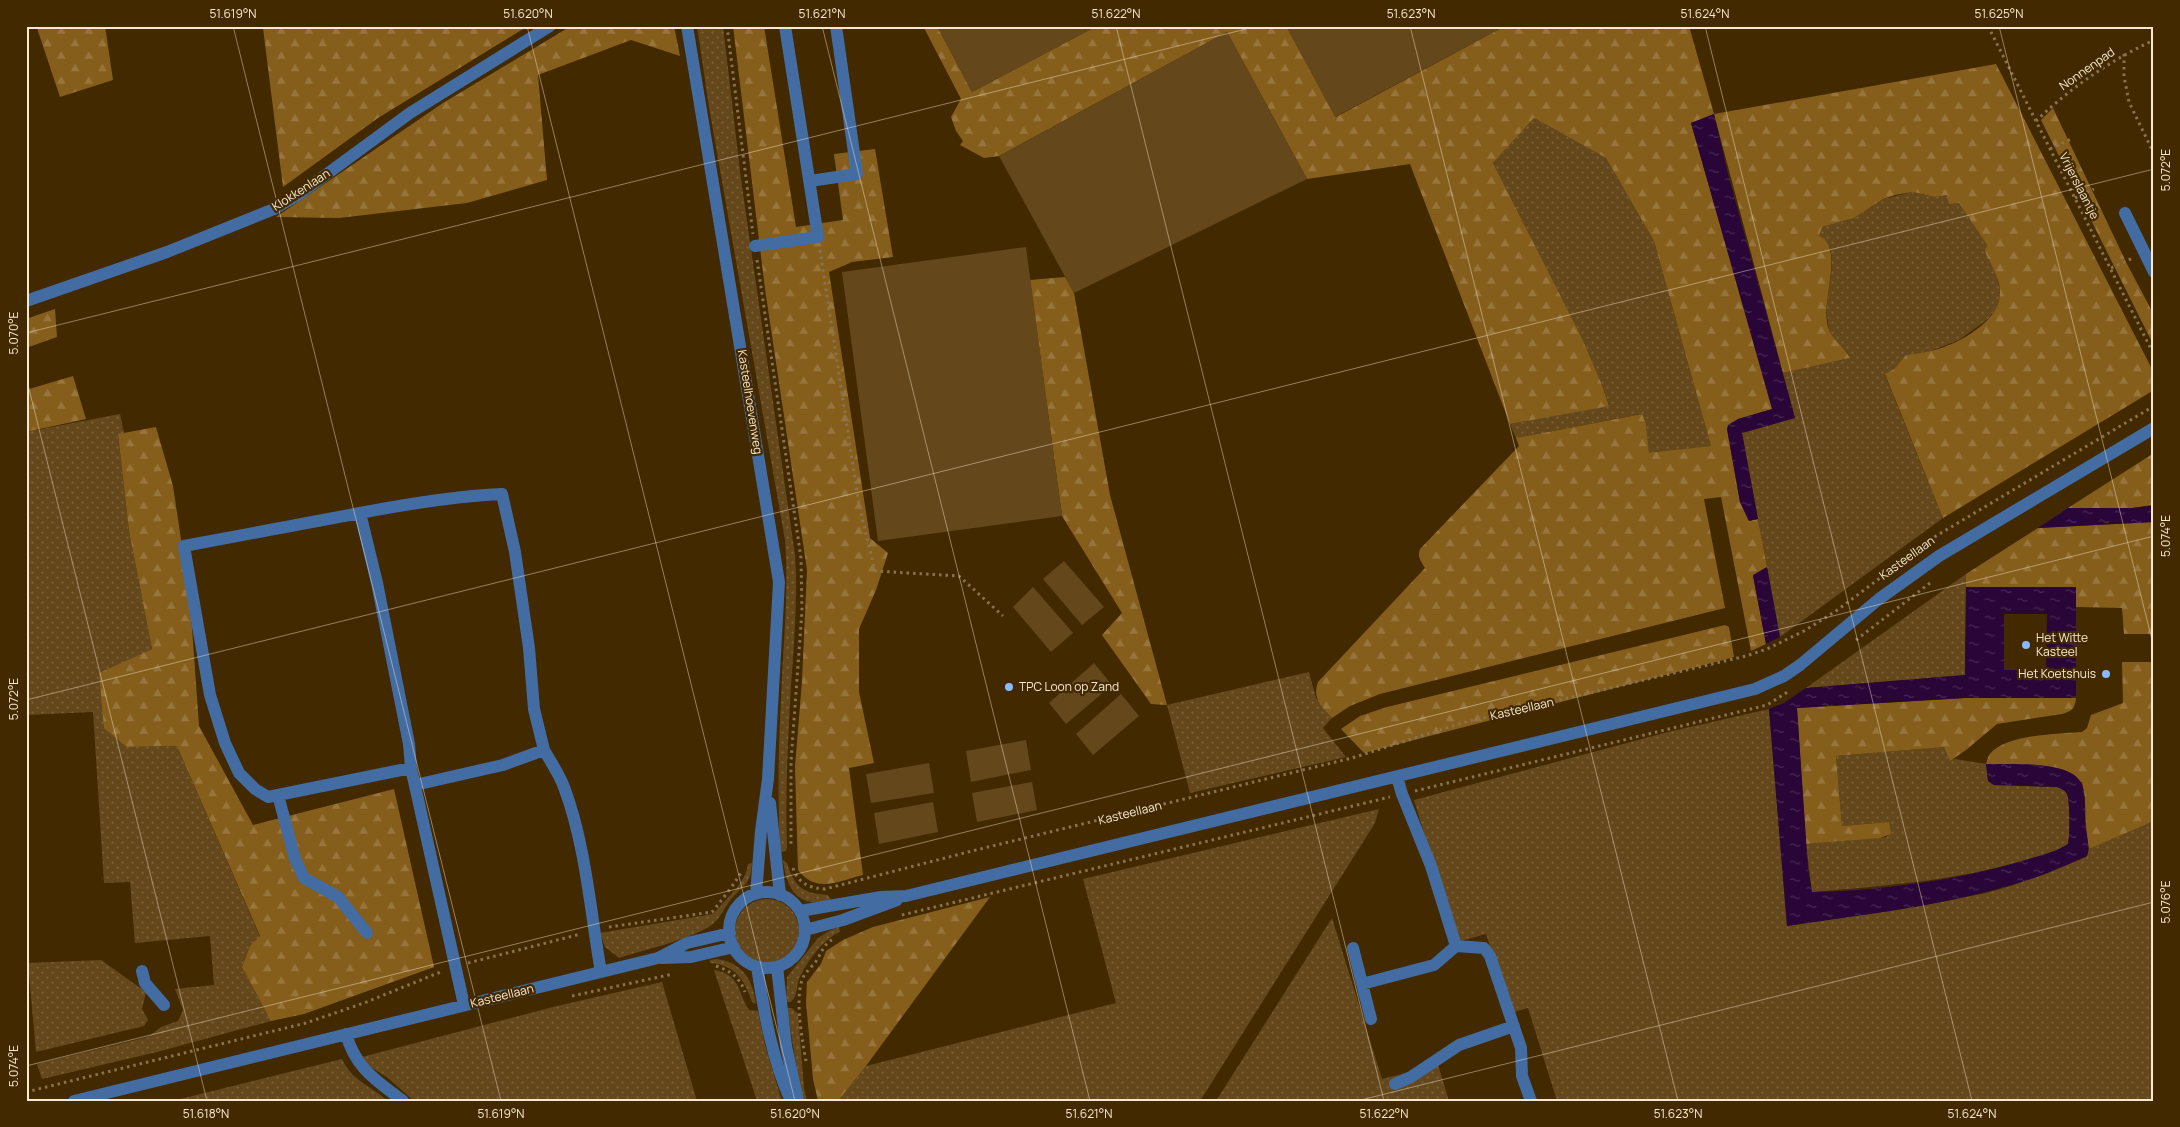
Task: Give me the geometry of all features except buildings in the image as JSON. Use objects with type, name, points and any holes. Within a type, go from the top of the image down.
[{"type":"street","name":"Klokkenlaan","points":[[26,301],[167,252],[274,209],[301,193],[410,113],[550,26]]},
{"type":"street","name":"Kasteelhoevenweg","points":[[687,26],[779,582],[768,779],[756,894]]},
{"type":"street","points":[[755,246],[818,237],[785,26]]},
{"type":"street","points":[[810,181],[857,174],[836,26]]},
{"type":"street","points":[[2125,213],[2154,272]]},
{"type":"street","name":"Kasteellaan","points":[[805,930],[843,920],[906,896],[1742,694],[1770,684],[1800,665],[1879,599],[1939,556],[2154,428]]},
{"type":"street","points":[[411,768],[268,797],[255,789],[238,773],[224,743],[210,695],[184,546],[408,503],[502,494],[515,552],[529,648],[534,709],[544,750],[564,786],[576,827],[586,876],[593,931],[601,972]]},
{"type":"street","points":[[360,513],[377,583],[409,744],[411,768],[464,1005]]},
{"type":"street","points":[[415,785],[504,765],[525,755],[544,750]]},
{"type":"street","points":[[1397,777],[1431,866],[1456,946]]},
{"type":"street","name":"Kasteelhoevenweg","points":[[768,779],[774,857],[780,895]]},
{"type":"street","points":[[278,795],[295,858],[304,878],[338,897],[367,933]]},
{"type":"street","points":[[772,893],[780,895],[788,899],[800,911],[805,930],[802,944],[795,956],[777,967],[757,967],[743,959],[734,947],[730,933],[732,916],[742,903],[756,894],[772,893]]},
{"type":"street","name":"Kasteellaan","points":[[800,911],[872,899],[906,896]]},
{"type":"street","name":"Kasteellaan","points":[[658,958],[687,943],[730,933]]},
{"type":"street","points":[[1362,984],[1434,965],[1456,946],[1484,948],[1490,956],[1521,1048],[1522,1076],[1531,1101]]},
{"type":"street","name":"Kasteellaan","points":[[74,1101],[658,958],[691,957],[734,947]]},
{"type":"street","points":[[1353,948],[1371,1019]]},
{"type":"street","points":[[757,967],[763,1008],[774,1051],[791,1101]]},
{"type":"street","points":[[777,967],[780,1007],[786,1046],[798,1101]]},
{"type":"street","points":[[142,971],[145,983],[164,1006]]},
{"type":"street","points":[[1395,1084],[1411,1077],[1459,1045],[1514,1026]]},
{"type":"street","points":[[346,1034],[350,1049],[360,1066],[403,1101]]},
{"type":"path","points":[[727,26],[755,246]]},
{"type":"path","name":"Vrijerslaantje","points":[[1988,26],[2154,355]]},
{"type":"path","name":"Nonnenpad","points":[[2036,121],[2054,104],[2124,54],[2154,40]]},
{"type":"path","points":[[2124,54],[2124,76],[2129,102],[2154,154]]},
{"type":"path","points":[[2050,149],[2071,139]]},
{"type":"path","points":[[2075,198],[2094,189]]},
{"type":"path","points":[[818,237],[859,505],[875,570],[959,576],[1003,616]]},
{"type":"path","points":[[2111,268],[2144,253]]},
{"type":"path","name":"Kasteellaan","points":[[792,866],[795,875],[804,884],[824,889],[1352,758],[1462,724],[1737,658],[1767,649],[1804,631],[1836,611],[1936,536],[2154,406]]},
{"type":"path","points":[[26,1092],[306,1023],[364,1004],[456,967],[593,931],[628,923],[712,912],[739,878],[745,860],[747,858],[759,857]]},
{"type":"path","points":[[807,1066],[800,1003],[802,979],[828,942],[841,935]]},
{"type":"path","points":[[707,967],[715,966],[734,974],[742,984],[747,997]]},
{"type":"path","points":[[564,998],[674,974]]},
{"type":"path","points":[[780,1007],[800,1003]]},
{"type":"shaded area","points":[[697,26],[723,26],[741,179],[795,555],[796,604],[787,766],[787,847],[786,851],[780,852],[779,757],[786,600],[785,540],[709,107]]},
{"type":"shaded area","points":[[937,26],[1097,26],[972,92]]},
{"type":"shaded area","points":[[1286,26],[1505,26],[1335,117]]},
{"type":"shaded area","points":[[1227,32],[1307,179],[1074,293],[999,156]]},
{"type":"shaded area","points":[[1534,118],[1606,158],[1654,241],[1711,446],[1649,454],[1646,424],[1641,414],[1516,438],[1510,424],[1609,405],[1582,338],[1493,163]]},
{"type":"shaded area","points":[[1913,192],[1935,197],[1947,195],[1959,203],[1987,245],[1988,259],[1996,274],[2001,293],[1999,305],[1988,319],[1959,340],[1928,352],[1906,355],[1894,369],[1885,375],[1943,518],[1780,637],[1742,433],[1795,418],[1783,373],[1850,358],[1833,338],[1829,328],[1827,299],[1832,263],[1829,246],[1825,239],[1818,236],[1822,227],[1854,218],[1883,199]]},
{"type":"shaded area","points":[[1026,247],[1062,516],[878,541],[842,272]]},
{"type":"shaded area","points":[[120,414],[124,433],[118,435],[129,531],[152,649],[100,673],[127,747],[177,746],[260,937],[250,946],[242,967],[271,1021],[161,1051],[42,1079],[37,1064],[148,1037],[161,1027],[178,1021],[183,1010],[175,989],[214,985],[210,936],[135,943],[130,882],[104,883],[93,712],[26,715],[26,432]]},
{"type":"shaded area","points":[[1064,561],[1104,607],[1082,625],[1043,579]]},
{"type":"shaded area","points":[[1966,574],[1965,675],[1806,688]]},
{"type":"shaded area","points":[[1033,587],[1073,633],[1051,652],[1013,607]]},
{"type":"shaded area","points":[[1094,663],[1112,685],[1066,724],[1049,703]]},
{"type":"shaded area","points":[[1309,672],[1316,698],[1332,718],[1323,728],[1346,757],[1190,793],[1167,705]]},
{"type":"shaded area","points":[[1121,694],[1139,716],[1093,755],[1076,734]]},
{"type":"shaded area","points":[[1769,709],[1787,926],[1941,902],[2011,886],[2086,857],[2089,849],[2154,821],[2154,1101],[1557,1101],[1528,1008],[1511,1013],[1486,934],[1457,942],[1414,800],[1668,732]]},
{"type":"shaded area","points":[[1026,740],[1031,770],[971,782],[966,751]]},
{"type":"shaded area","points":[[1944,747],[1950,760],[1955,759],[1986,764],[1988,781],[1994,785],[2057,787],[2064,790],[2069,804],[2068,844],[2040,856],[1996,868],[1944,878],[1812,892],[1806,844],[1887,837],[1889,822],[1842,826],[1836,756]]},
{"type":"shaded area","points":[[929,763],[934,793],[871,803],[866,774]]},
{"type":"shaded area","points":[[1032,782],[1037,810],[977,822],[972,793]]},
{"type":"shaded area","points":[[933,802],[938,832],[879,844],[874,813]]},
{"type":"shaded area","points":[[1379,809],[1375,823],[1200,1101],[838,1101],[866,1066],[1116,1003],[1083,879]]},
{"type":"shaded area","points":[[783,860],[787,863],[793,878],[801,888],[812,893],[828,895],[832,901],[811,902],[796,895],[788,880]]},
{"type":"shaded area","points":[[752,863],[749,879],[716,921],[707,928],[655,948],[619,958],[605,947],[600,933],[713,914],[744,878],[748,864]]},
{"type":"shaded area","points":[[761,899],[773,899],[790,908],[797,919],[799,931],[797,943],[790,954],[773,963],[761,963],[749,958],[740,949],[735,937],[735,925],[740,913],[749,904]]},
{"type":"shaded area","points":[[1332,918],[1382,1079],[1438,1065],[1449,1101],[1216,1101]]},
{"type":"shaded area","points":[[839,927],[840,932],[821,946],[806,966],[799,979],[795,997],[791,1002],[786,1002],[787,977],[818,938]]},
{"type":"shaded area","points":[[717,959],[734,964],[745,974],[755,995],[756,1004],[752,1002],[746,987],[738,975],[719,964],[710,963],[710,960]]},
{"type":"shaded area","points":[[101,960],[146,992],[142,1009],[148,1020],[144,1026],[36,1052],[28,963]]},
{"type":"shaded area","points":[[714,970],[723,972],[734,980],[749,1010],[758,1011],[765,1045],[782,1101],[757,1101]]},
{"type":"shaded area","points":[[662,982],[697,1101],[414,1101],[387,1077],[367,1065],[362,1057],[557,1006]]},
{"type":"shaded area","points":[[787,1008],[792,1008],[798,1014],[804,1088],[807,1101],[802,1101]]},
{"type":"shaded area","points":[[342,1059],[346,1067],[356,1078],[388,1101],[328,1101],[324,1099],[313,1101],[172,1101]]},
{"type":"green space","points":[[40,26],[105,26],[113,80],[60,97],[37,28]]},
{"type":"green space","points":[[268,26],[528,26],[378,118],[283,187],[263,28]]},
{"type":"green space","points":[[571,26],[674,26],[680,56],[631,40],[538,75],[547,180],[467,203],[339,218],[276,217],[443,103]]},
{"type":"green space","points":[[733,26],[764,26],[796,227],[843,220],[834,154],[875,149],[893,257],[852,262],[829,272],[870,538],[888,553],[876,590],[859,629],[859,692],[874,763],[849,768],[863,875],[828,884],[812,882],[798,870],[795,767],[802,681],[807,570],[765,289]]},
{"type":"green space","points":[[923,26],[937,26],[972,92],[1097,26],[1286,26],[1336,117],[1505,26],[1689,26],[1714,114],[1691,123],[1773,409],[1738,419],[1727,429],[1740,502],[1749,521],[1758,519],[1767,567],[1753,576],[1766,644],[1751,651],[1721,497],[1704,499],[1725,608],[1380,694],[1350,706],[1332,718],[1317,698],[1316,688],[1318,682],[1425,568],[1419,557],[1420,549],[1519,446],[1516,438],[1642,414],[1646,424],[1649,453],[1711,446],[1654,241],[1606,158],[1534,118],[1493,163],[1582,338],[1609,406],[1510,424],[1410,164],[1307,179],[1227,32],[999,156],[984,158],[960,145],[963,141],[956,131],[951,117],[961,99]]},
{"type":"green space","points":[[1996,64],[2154,373],[2154,390],[1943,518],[1885,374],[1894,369],[1906,355],[1934,350],[1952,344],[1971,334],[1988,320],[1998,303],[2000,288],[1985,251],[1987,245],[1959,203],[1949,204],[1947,195],[1935,197],[1913,192],[1895,195],[1883,199],[1854,218],[1822,227],[1819,236],[1825,239],[1831,258],[1827,305],[1828,327],[1832,336],[1850,358],[1783,373],[1714,114]]},
{"type":"green space","points":[[2053,108],[2127,264],[2154,315],[2154,346],[2041,120]]},
{"type":"green space","points":[[1065,277],[1074,293],[1110,495],[1167,705],[1151,704],[1102,635],[1122,613],[1062,516],[1030,280]]},
{"type":"green space","points":[[55,309],[57,337],[26,348],[26,319]]},
{"type":"green space","points":[[73,376],[86,419],[26,432],[26,390]]},
{"type":"green space","points":[[156,427],[173,486],[190,599],[199,726],[253,825],[394,789],[434,967],[304,1014],[271,1021],[242,967],[250,946],[260,936],[177,746],[127,747],[104,728],[99,673],[152,649],[129,531],[118,434]]},
{"type":"green space","points":[[2154,453],[2154,505],[2132,508],[2068,508]]},
{"type":"green space","points":[[2154,522],[2154,634],[2124,634],[2122,608],[2076,607],[2076,588],[1966,587],[1966,574],[2038,528]]},
{"type":"green space","points":[[1725,625],[1729,627],[1734,657],[1727,659],[1364,753],[1341,729],[1360,716],[1387,707]]},
{"type":"green space","points":[[2122,662],[2154,662],[2154,821],[2089,849],[2082,782],[1986,764],[1990,754],[2008,742],[2033,736],[2082,732],[2087,728],[2091,715],[2123,703]]},
{"type":"green space","points":[[1965,698],[2076,698],[2075,705],[2071,711],[2062,714],[1997,724],[1950,761],[1944,747],[1836,756],[1842,826],[1889,822],[1891,834],[1880,838],[1806,844],[1797,708]]},
{"type":"green space","points":[[990,897],[866,1066],[838,1101],[818,1101],[813,1079],[806,1002],[807,982],[821,964],[826,951],[843,940],[873,927]]},
{"type":"water","points":[[1714,114],[1728,174],[1795,418],[1742,433],[1758,519],[1749,521],[1740,502],[1727,429],[1728,425],[1738,419],[1772,409],[1691,123]]},
{"type":"water","points":[[2154,505],[2154,522],[2038,528],[2068,508],[2132,508]]},
{"type":"water","points":[[1767,567],[1780,637],[1766,644],[1753,575]]},
{"type":"water","points":[[1966,587],[2076,587],[2076,698],[1965,698],[1797,708],[1808,868],[1812,892],[1890,887],[1972,874],[2052,852],[2068,844],[2069,811],[2068,798],[2065,791],[2056,787],[1994,785],[1988,781],[1986,764],[2024,764],[2054,767],[2076,777],[2082,785],[2084,793],[2087,856],[2038,877],[1954,900],[1787,926],[1769,709],[1784,703],[1806,688],[1965,675]],"holes":[[[2004,614],[2047,614],[2046,670],[2004,670]]]},
{"type":"place","name":"Het Witte Kasteel","points":[[2026,645]]},
{"type":"place","name":"Het Koetshuis","points":[[2106,674]]},
{"type":"place","name":"TPC Loon op Zand","points":[[1009,687]]}]
